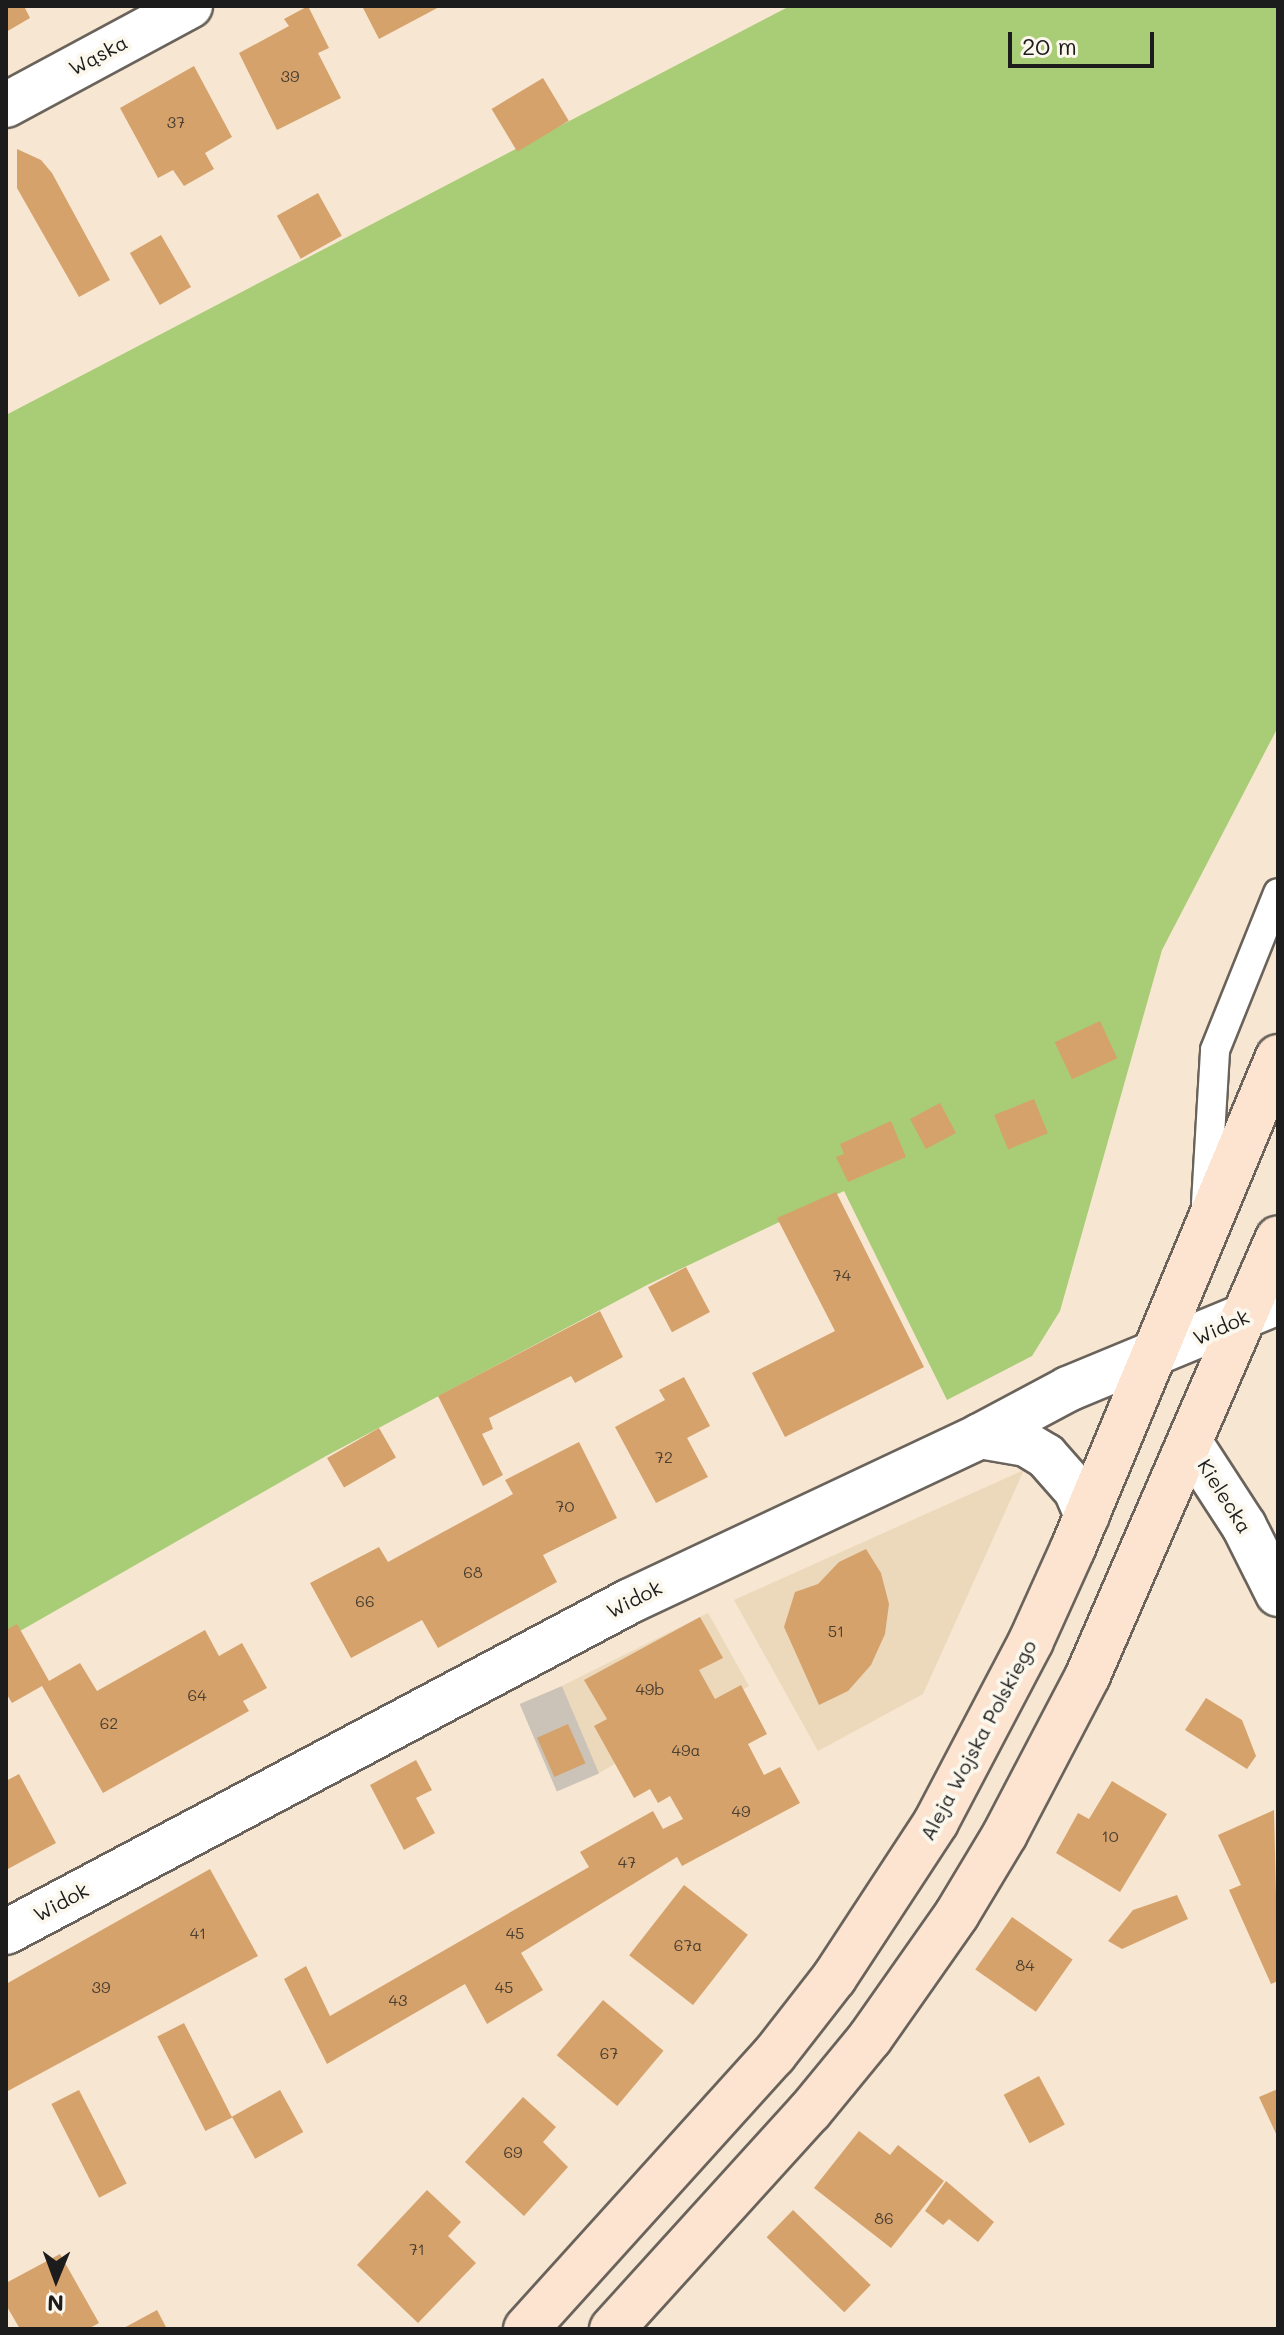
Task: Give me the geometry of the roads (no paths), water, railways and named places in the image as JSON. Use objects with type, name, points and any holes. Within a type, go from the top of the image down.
[{"type":"main road","name":"Aleja Wojska Polskiego","points":[[526,2329],[707,2134],[834,1978],[950,1797],[1031,1641],[1087,1516],[1278,1057]]},
{"type":"main road","points":[[612,2329],[810,2111],[887,2016],[957,1914],[1005,1834],[1088,1675],[1190,1443],[1262,1309],[1278,1239]]},
{"type":"street","name":"Wąska","points":[[6,105],[190,6]]},
{"type":"street","name":"Widok","points":[[6,1932],[630,1601],[980,1436],[1068,1389],[1262,1309]]},
{"type":"street","points":[[980,1436],[1026,1444],[1046,1456],[1076,1490],[1087,1516]]},
{"type":"street","name":"Kielecka","points":[[1190,1443],[1238,1515],[1278,1594]]},
{"type":"lane","points":[[1204,1241],[1215,1050],[1278,893]]}]
